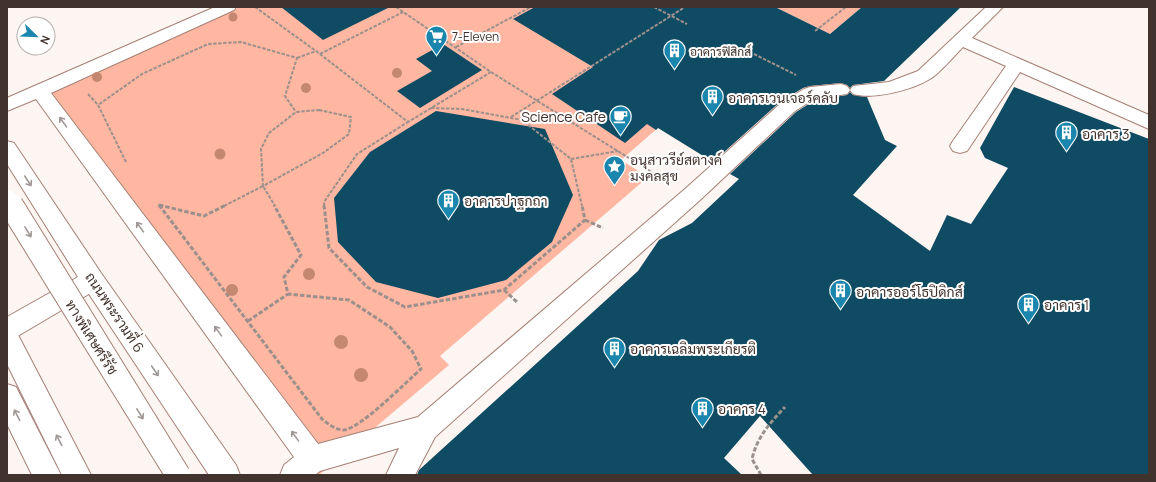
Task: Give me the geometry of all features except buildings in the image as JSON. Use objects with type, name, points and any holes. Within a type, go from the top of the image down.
[{"type":"main road","points":[[7,105],[228,7]]},
{"type":"main road","points":[[400,475],[425,428],[692,195],[788,107],[810,93],[891,88],[924,75],[995,7]]},
{"type":"main road","points":[[962,40],[1149,123]]},
{"type":"main road","points":[[960,146],[1017,64]]},
{"type":"main road","points":[[40,91],[303,467],[425,428]]},
{"type":"main road","name":"ถนนพระรามที่ 6","points":[[7,148],[93,280],[226,475]]},
{"type":"main road","name":"ทางพิเศษศรีรัช","points":[[7,199],[178,475]]},
{"type":"main road","points":[[7,329],[93,280]]},
{"type":"main road","points":[[7,339],[77,475]]},
{"type":"main road","points":[[7,396],[47,475]]},
{"type":"path","points":[[255,7],[320,54],[408,122]]},
{"type":"path","points":[[396,7],[491,72],[673,185]]},
{"type":"path","points":[[456,47],[531,7]]},
{"type":"path","points":[[654,7],[687,24]]},
{"type":"path","points":[[511,118],[536,100],[685,7]]},
{"type":"path","points":[[815,32],[846,7]]},
{"type":"path","points":[[320,54],[404,12]]},
{"type":"path","points":[[98,106],[142,74],[208,44],[241,42],[297,58],[316,51]]},
{"type":"path","points":[[754,54],[800,77]]},
{"type":"path","points":[[296,112],[285,96],[297,58]]},
{"type":"path","points":[[491,72],[357,154],[324,202],[329,248],[367,287],[405,307],[504,290],[585,220]]},
{"type":"path","points":[[84,91],[98,106],[128,166]]},
{"type":"path","points":[[431,108],[462,109],[522,120],[571,159],[585,220]]},
{"type":"path","points":[[159,205],[204,216],[263,186],[323,153],[349,134],[351,117],[318,110],[296,112],[269,133],[260,149],[263,186],[291,234],[300,255],[284,277],[288,294]]},
{"type":"path","points":[[571,159],[618,151]]},
{"type":"path","points":[[154,201],[159,205],[322,419],[333,427],[346,430],[360,422],[421,369],[412,350],[390,327],[349,300],[288,294],[248,321]]},
{"type":"path","points":[[585,220],[603,228]]},
{"type":"path","points":[[504,290],[517,302]]},
{"type":"path","points":[[761,475],[752,459],[753,450],[758,437],[785,407]]},
{"type":"shaded area","points":[[240,7],[576,7],[535,32],[585,59],[648,14],[659,127],[621,160],[648,177],[440,356],[449,365],[319,475],[313,475],[35,98]]},
{"type":"shaded area","points":[[775,7],[862,7],[830,34]]},
{"type":"place","name":"7-Eleven","points":[[436,56]]},
{"type":"place","name":"อาคารฟิสิกส์","points":[[674,70]]},
{"type":"place","name":"อาคารเวนเจอร์คลับ","points":[[712,116]]},
{"type":"place","name":"Science Cafe","points":[[621,136]]},
{"type":"place","name":"อาคาร 3","points":[[1066,152]]},
{"type":"place","name":"อนุสาวรีย์สตางค์ มงคลสุข","points":[[614,186]]},
{"type":"place","name":"อาคารปาฐกถา","points":[[449,220]]},
{"type":"place","name":"อาคารออร์โธปิดิกส์","points":[[841,310]]},
{"type":"place","name":"อาคาร 1","points":[[1028,324]]},
{"type":"place","name":"อาคารเฉลิมพระเกียรติ","points":[[614,368]]},
{"type":"place","name":"อาคาร 4","points":[[703,428]]}]
